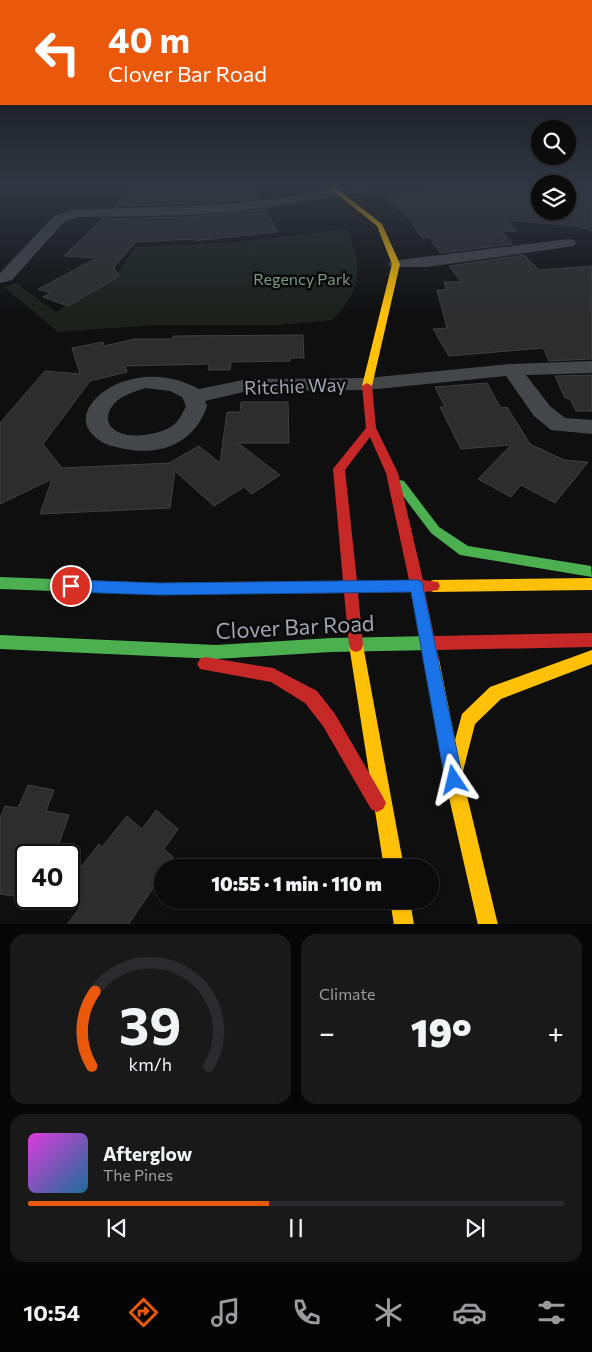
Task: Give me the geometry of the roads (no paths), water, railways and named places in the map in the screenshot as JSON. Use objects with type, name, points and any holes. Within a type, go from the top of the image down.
[{"type":"street","points":[[0,278],[6,277],[51,228]]},
{"type":"street","points":[[381,228],[396,264],[427,262],[569,243]]},
{"type":"street","name":"Ritchie Way","points":[[396,264],[367,384],[371,428],[392,474],[417,586],[454,780],[488,924]]},
{"type":"street","name":"Ritchie Way","points":[[194,397],[248,385],[367,384],[511,370],[592,366]]},
{"type":"street","points":[[511,370],[542,411],[559,425],[592,427]]},
{"type":"street","points":[[371,428],[339,469],[356,644],[393,859]]},
{"type":"street","points":[[392,474],[435,530],[465,551],[592,572]]},
{"type":"street","name":"Clover Bar Road","points":[[0,583],[160,589],[592,584]]},
{"type":"street","name":"Clover Bar Road","points":[[0,642],[216,652],[356,644],[592,640]]},
{"type":"street","points":[[69,646],[273,675],[311,697],[329,720],[386,819]]},
{"type":"street","points":[[454,780],[468,720],[496,692],[592,657]]},
{"type":"street","points":[[402,909],[404,924]]},
{"type":"park label","name":"Regency Park","points":[[302,279]]}]
